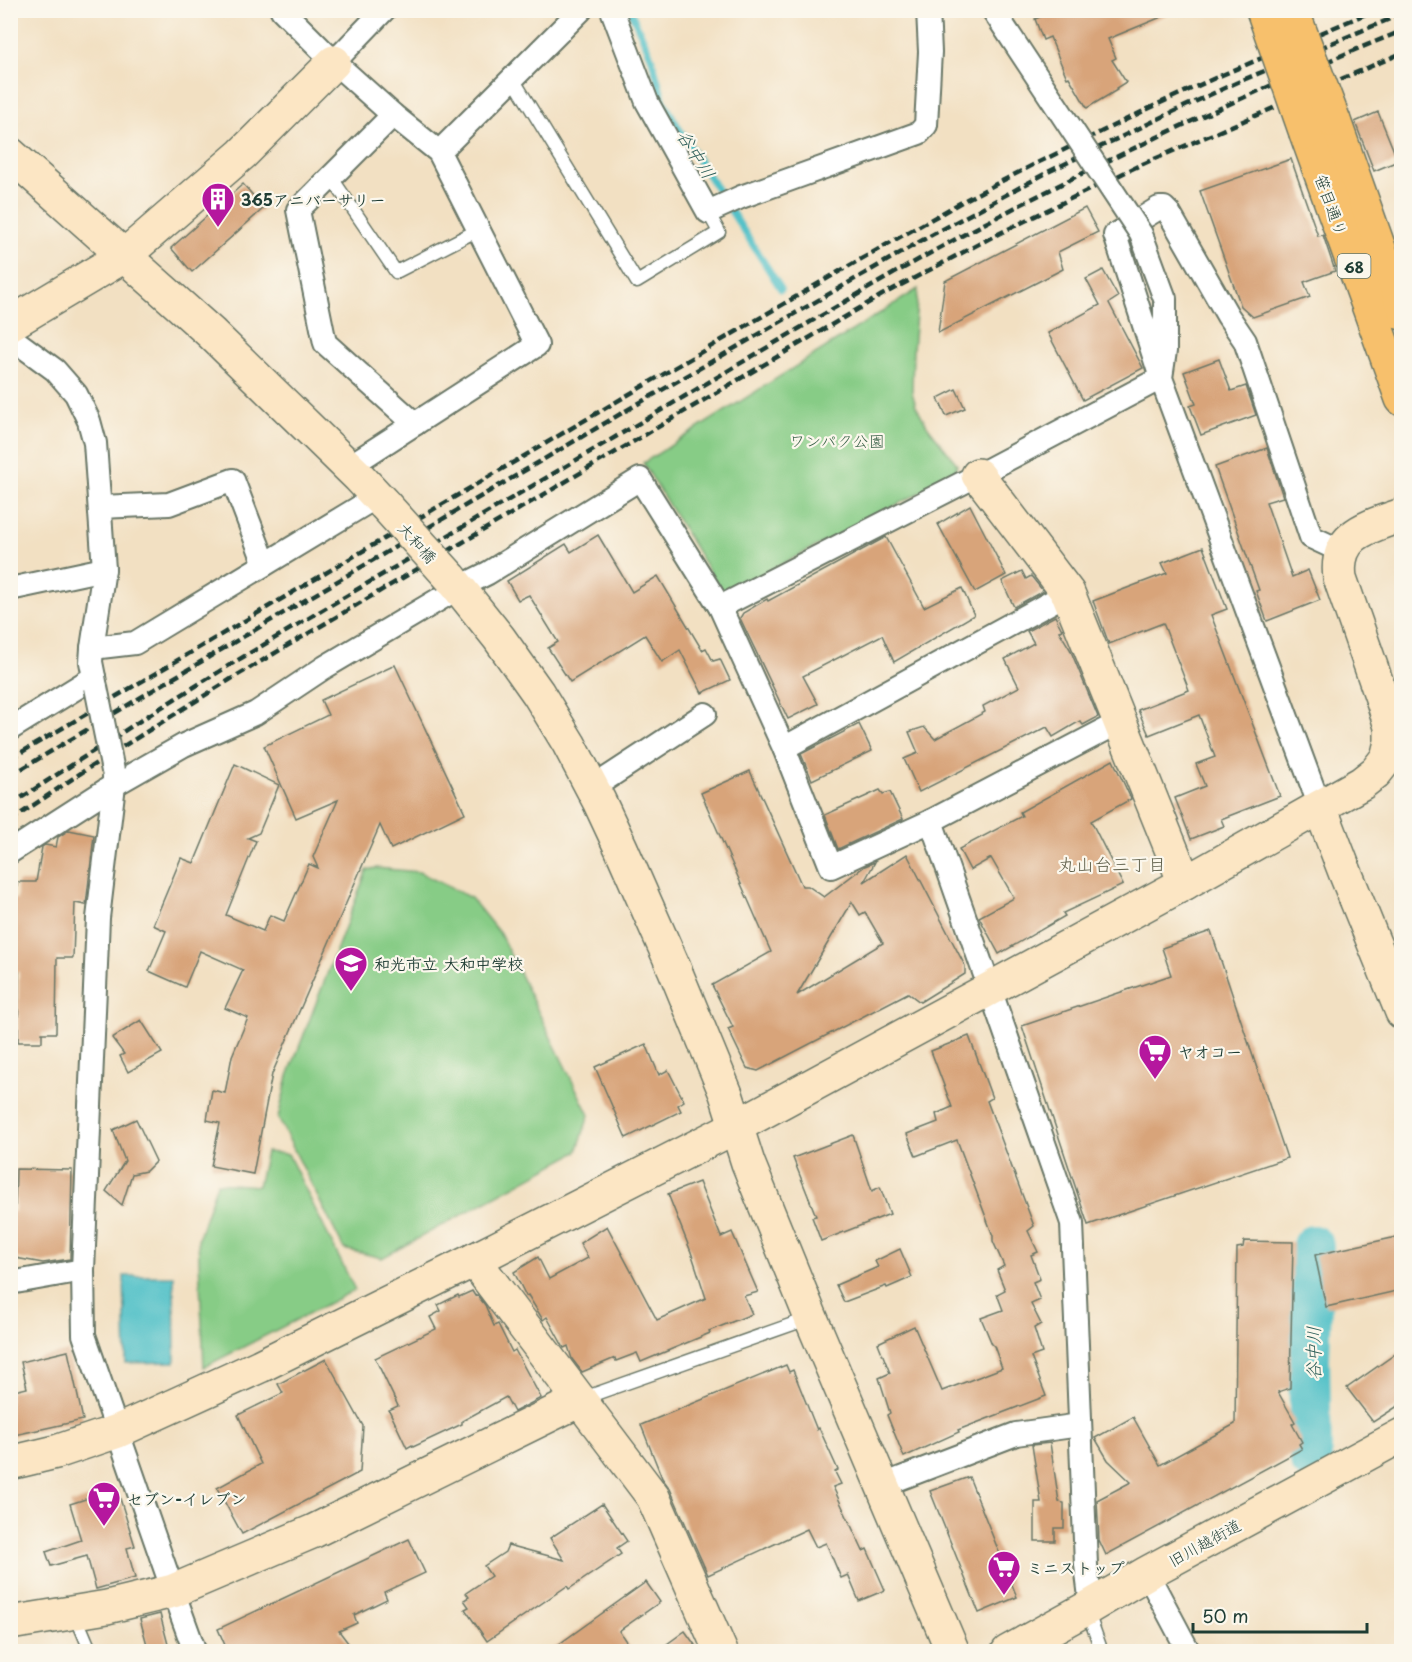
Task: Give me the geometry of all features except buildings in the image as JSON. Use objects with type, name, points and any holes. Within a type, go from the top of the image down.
[{"type":"main road","name":"笹目通り","points":[[1263,10],[1320,127],[1401,313]]},
{"type":"main road","name":"笹目通り","points":[[1292,10],[1320,127],[1401,399]]},
{"type":"street","points":[[282,10],[334,62],[393,115],[439,152],[537,345],[348,467]]},
{"type":"street","points":[[10,324],[124,256],[242,154],[384,10]]},
{"type":"street","points":[[439,152],[581,10]]},
{"type":"street","points":[[612,10],[647,102],[708,212],[741,197],[919,133],[926,125],[930,52],[928,10]]},
{"type":"street","points":[[993,10],[1141,234],[1165,299],[1165,351],[1161,378]]},
{"type":"street","points":[[393,115],[298,210],[325,344],[415,424]]},
{"type":"street","name":"大和橋","points":[[10,154],[211,333],[381,500],[455,582],[538,693],[592,788],[674,968],[726,1094],[747,1163],[954,1652]]},
{"type":"street","points":[[1341,552],[1311,537],[1245,341],[1228,316],[1169,213],[1164,208],[1159,208],[1119,232],[1115,235],[1161,378],[1320,807],[1401,1012]]},
{"type":"street","points":[[10,337],[56,370],[76,394],[89,421],[95,443],[104,569],[91,662],[114,778],[98,918],[83,1270],[84,1335],[195,1652]]},
{"type":"street","points":[[720,607],[1161,378]]},
{"type":"street","points":[[978,475],[1068,593],[1185,882]]},
{"type":"street","points":[[10,852],[114,778],[256,713],[455,582],[488,573],[640,479],[720,607],[784,748],[831,867],[931,821],[1120,722]]},
{"type":"street","points":[[100,507],[169,504],[233,480],[265,564]]},
{"type":"street","points":[[92,648],[135,643],[265,564],[381,500]]},
{"type":"street","points":[[10,1463],[56,1452],[118,1431],[260,1366],[474,1260],[735,1127],[1362,783],[1387,758],[1391,742],[1391,727],[1340,578],[1338,564],[1341,552],[1358,533],[1401,515]]},
{"type":"street","points":[[10,589],[104,569]]},
{"type":"street","points":[[784,748],[1068,593]]},
{"type":"street","points":[[10,729],[95,682]]},
{"type":"street","points":[[592,788],[705,714]]},
{"type":"street","points":[[931,821],[1072,1223],[1089,1607]]},
{"type":"street","points":[[474,1260],[653,1497],[721,1652]]},
{"type":"street","points":[[10,1283],[83,1270]]},
{"type":"street","points":[[10,1623],[107,1607],[173,1591],[314,1531],[580,1400]]},
{"type":"street","points":[[883,1485],[1016,1434],[1080,1425]]},
{"type":"street","name":"旧川越街道","points":[[1008,1652],[1147,1573],[1401,1435]]},
{"type":"street","points":[[1147,1573],[1189,1652]]},
{"type":"lane","points":[[513,79],[637,282],[719,232],[708,212]]},
{"type":"lane","points":[[331,177],[396,272],[478,230]]},
{"type":"lane","points":[[580,1400],[811,1318]]},
{"type":"lane","points":[[1089,1607],[1102,1652]]},
{"type":"lane","points":[[74,1612],[91,1652]]},
{"type":"green space","name":"ワンパク公園","points":[[918,289],[912,392],[916,406],[928,427],[957,464],[954,475],[728,592],[720,589],[643,463]]},
{"type":"green space","points":[[376,868],[419,872],[471,898],[500,934],[589,1115],[577,1152],[382,1258],[344,1249],[278,1118],[288,1076],[367,870]]},
{"type":"green space","points":[[266,1152],[288,1154],[355,1290],[204,1367],[198,1239],[217,1183],[258,1186]]},
{"type":"water","points":[[124,1276],[174,1276],[175,1362],[126,1363]]},
{"type":"waterway","name":"谷中川","points":[[630,10],[651,56],[664,102],[685,139],[781,289]]},
{"type":"waterway","name":"谷中川","points":[[1311,1460],[1309,1359],[1313,1246]]},
{"type":"railway","points":[[10,759],[609,406],[967,199],[1158,104],[1375,10]]},
{"type":"railway","points":[[10,776],[622,413],[928,237],[1050,171],[1177,110],[1238,82],[1402,14]]},
{"type":"railway","points":[[10,805],[233,663],[809,323],[965,234],[1181,126],[1402,31]]},
{"type":"railway","points":[[10,821],[87,769],[231,679],[882,295],[992,237],[1138,166],[1402,53]]},
{"type":"place","name":"365アニバーサリー","points":[[218,228]]},
{"type":"place","name":"和光市立 大和中学校","points":[[351,992]]},
{"type":"place","name":"ヤオコー","points":[[1155,1080]]},
{"type":"place","name":"セブン-イレブン","points":[[104,1527]]},
{"type":"place","name":"ミニストップ","points":[[1004,1596]]},
{"type":"district","name":"丸山台三丁目","points":[[1112,863]]}]
